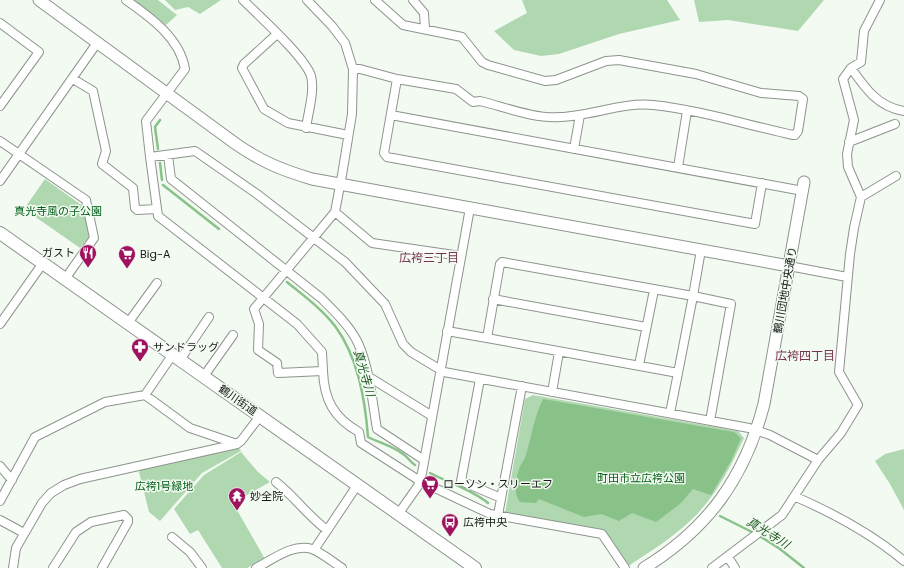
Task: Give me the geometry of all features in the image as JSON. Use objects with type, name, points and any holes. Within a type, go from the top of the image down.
[{"type":"main road","name":"鶴川街道","points":[[0,233],[400,513],[475,568]]},
{"type":"street","points":[[39,0],[167,94],[259,159],[283,170],[305,177],[340,184],[847,277]]},
{"type":"street","points":[[126,0],[156,20],[183,59],[185,69],[146,121],[158,216],[296,324],[322,352],[326,396],[344,424],[359,432],[361,443],[420,481],[490,514],[602,534],[625,568]]},
{"type":"street","points":[[244,0],[303,61],[311,76],[312,89],[306,128]]},
{"type":"street","points":[[307,0],[332,26],[345,43],[353,69],[354,87],[340,184],[335,212],[254,309],[259,324],[258,350],[277,363],[278,373],[323,371]]},
{"type":"street","points":[[353,69],[360,69],[397,79],[456,89],[473,102],[480,101],[547,117],[580,115],[637,105],[653,105],[687,111],[795,136],[798,131],[803,99],[799,96],[761,93],[696,74],[619,60],[606,61],[556,80],[545,81],[488,65],[482,62],[462,37],[404,24],[375,0]]},
{"type":"street","points":[[413,0],[424,13],[425,29]]},
{"type":"street","points":[[712,568],[782,515],[796,497],[818,460],[841,433],[858,405],[839,372],[847,277],[854,228],[861,197],[848,167],[847,160],[849,142],[854,120],[843,79],[851,68],[861,62],[864,31],[880,0]]},
{"type":"street","points":[[0,23],[38,52],[0,106]]},
{"type":"street","points":[[277,34],[244,64],[242,68],[264,109],[288,123],[306,128],[348,135]]},
{"type":"street","points":[[0,181],[97,43]]},
{"type":"street","points":[[851,68],[865,89],[876,99],[896,110],[904,111]]},
{"type":"street","points":[[73,79],[93,91],[106,151],[102,164],[133,188],[135,208],[137,210],[157,209]]},
{"type":"street","points":[[397,79],[385,155],[461,171],[755,224],[762,183]]},
{"type":"street","points":[[678,167],[687,111]]},
{"type":"street","points":[[391,115],[762,183],[804,186]]},
{"type":"street","points":[[574,149],[580,115]]},
{"type":"street","points":[[849,142],[895,124]]},
{"type":"street","points":[[0,141],[86,200],[94,238],[65,279]]},
{"type":"street","points":[[150,158],[195,151],[257,194],[346,262],[385,304],[403,344],[411,352],[440,371],[757,430],[818,460]]},
{"type":"street","points":[[168,155],[171,180],[321,298],[342,320],[357,342],[369,377],[377,429],[424,460]]},
{"type":"street","points":[[861,197],[896,176]]},
{"type":"street","name":"鶴川団地中央通り","points":[[644,568],[680,543],[711,512],[741,468],[757,430],[764,404],[804,186]]},
{"type":"street","points":[[400,513],[420,481],[470,208]]},
{"type":"street","points":[[335,212],[372,243],[461,256]]},
{"type":"street","points":[[670,413],[701,250]]},
{"type":"street","points":[[487,338],[500,264],[502,262],[731,304],[710,421]]},
{"type":"street","points":[[0,324],[43,263]]},
{"type":"street","points":[[128,323],[157,283]]},
{"type":"street","points":[[639,366],[654,290]]},
{"type":"street","points":[[494,299],[646,327]]},
{"type":"street","points":[[0,501],[36,437],[105,402],[145,395],[209,317]]},
{"type":"street","points":[[447,331],[678,373]]},
{"type":"street","points":[[204,376],[231,337],[222,335]]},
{"type":"street","points":[[552,392],[559,352]]},
{"type":"street","points":[[369,377],[432,416]]},
{"type":"street","points":[[480,379],[461,481],[501,498]]},
{"type":"street","points":[[498,515],[522,386]]},
{"type":"street","points":[[145,395],[190,428],[237,444]]},
{"type":"street","points":[[13,568],[16,548],[42,503],[51,493],[64,485],[80,479],[237,444],[260,416]]},
{"type":"street","points":[[0,466],[12,480]]},
{"type":"street","points":[[276,482],[290,493],[316,522],[327,530]]},
{"type":"street","points":[[314,550],[358,484]]},
{"type":"street","points":[[796,497],[826,510],[856,526],[904,561]]},
{"type":"street","points":[[53,568],[76,532],[91,522],[124,515],[128,519],[128,522],[102,568]]},
{"type":"street","points":[[0,520],[24,533]]},
{"type":"street","points":[[172,536],[190,552],[202,568]]},
{"type":"street","points":[[256,568],[292,550],[306,548],[314,550],[342,568]]},
{"type":"street","points":[[728,557],[735,568]]},
{"type":"green space","points":[[133,0],[158,0],[177,15],[166,25]]},
{"type":"green space","points":[[165,0],[221,0],[200,14],[188,7],[175,10]]},
{"type":"green space","points":[[522,0],[667,0],[680,20],[619,34],[559,54],[541,56],[514,50],[494,31],[527,13]]},
{"type":"green space","points":[[694,0],[824,0],[798,31],[728,20],[699,22]]},
{"type":"green space","name":"真光寺風の子公園","points":[[45,179],[84,207],[89,237],[80,248],[24,209]]},
{"type":"green space","name":"町田市立広袴公園","points":[[533,395],[738,431],[744,438],[721,482],[699,512],[676,533],[630,565],[626,564],[605,531],[505,513],[525,399]]},
{"type":"green space","name":"広袴1号緑地","points":[[238,447],[241,451],[202,473],[160,521],[149,512],[139,472],[141,469]]},
{"type":"green space","points":[[904,449],[904,510],[875,461],[885,454]]},
{"type":"green space","points":[[241,452],[258,472],[270,482],[233,503],[265,559],[247,568],[222,568],[198,530],[190,534],[174,509],[204,475]]},
{"type":"shaded area","name":"町田市立広袴公園","points":[[543,399],[734,432],[741,438],[731,461],[711,495],[693,489],[680,504],[656,522],[632,513],[619,521],[601,514],[584,517],[539,499],[536,503],[520,502],[516,495],[518,473],[525,458],[537,414]]},
{"type":"waterway","name":"真光寺川","points":[[158,149],[155,127],[160,120]]},
{"type":"waterway","name":"真光寺川","points":[[160,163],[162,180]]},
{"type":"waterway","name":"真光寺川","points":[[163,185],[219,229]]},
{"type":"waterway","name":"真光寺川","points":[[287,282],[324,314],[343,338],[355,365],[359,379],[365,408],[368,437],[399,451],[415,465]]},
{"type":"waterway","name":"真光寺川","points":[[430,473],[467,490],[488,503]]},
{"type":"waterway","name":"真光寺川","points":[[720,516],[754,533]]},
{"type":"waterway","name":"真光寺川","points":[[758,535],[780,549],[804,568]]},
{"type":"place","name":"ガスト","points":[[88,268]]},
{"type":"place","name":"Big-A","points":[[127,269]]},
{"type":"place","name":"サンドラッグ","points":[[140,362]]},
{"type":"place","name":"ローソン・スリーエフ","points":[[430,499]]},
{"type":"place","name":"妙全院","points":[[237,511]]},
{"type":"place","name":"広袴中央","points":[[450,537]]},
{"type":"district","name":"広袴三丁目","points":[[429,258]]},
{"type":"district","name":"広袴四丁目","points":[[805,356]]}]
